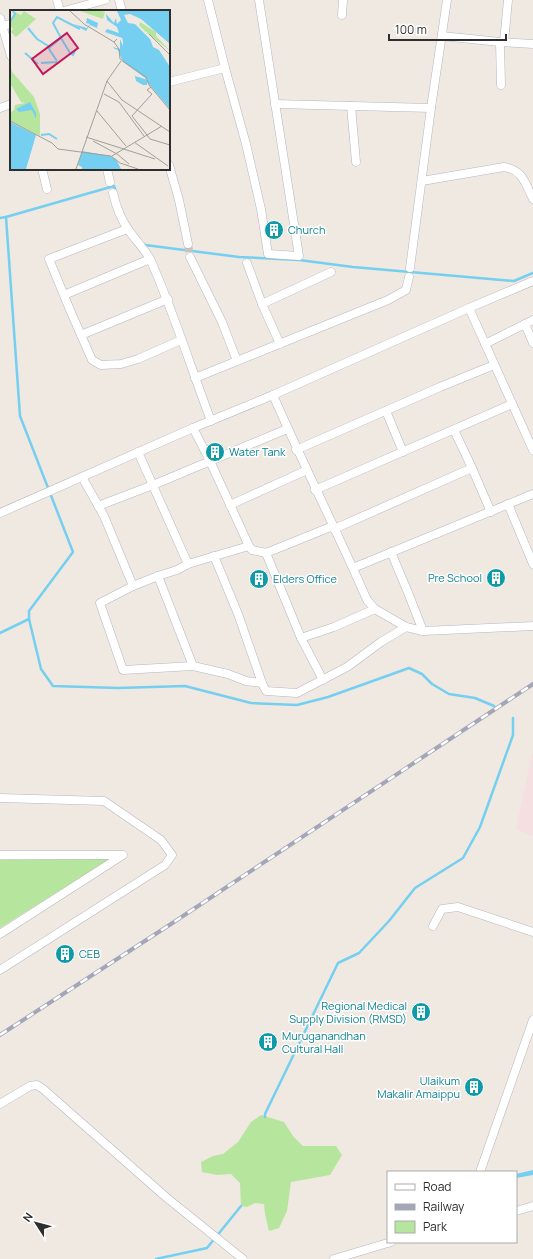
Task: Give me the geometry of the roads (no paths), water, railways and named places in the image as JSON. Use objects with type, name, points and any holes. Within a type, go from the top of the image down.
[{"type":"street","points":[[57,0],[60,10]]},
{"type":"street","points":[[68,10],[105,0]]},
{"type":"street","points":[[119,0],[122,10]]},
{"type":"street","points":[[208,0],[249,158],[261,209],[268,254],[299,256],[259,0]]},
{"type":"street","points":[[342,15],[343,0]]},
{"type":"street","points":[[410,268],[447,0]]},
{"type":"street","points":[[501,86],[502,42],[508,0]]},
{"type":"street","points":[[1,23],[10,53]]},
{"type":"street","points":[[442,36],[533,44]]},
{"type":"street","points":[[170,82],[225,68]]},
{"type":"street","points":[[0,108],[10,104]]},
{"type":"street","points":[[275,104],[431,108]]},
{"type":"street","points":[[351,106],[356,162]]},
{"type":"street","points":[[422,181],[504,167],[513,168],[521,176],[533,199]]},
{"type":"street","points":[[170,168],[179,200],[188,244]]},
{"type":"street","points":[[42,170],[47,189]]},
{"type":"street","points":[[107,170],[110,182]]},
{"type":"street","points":[[113,193],[118,213],[127,229],[150,259],[168,299],[181,340],[211,421]]},
{"type":"street","points":[[127,229],[49,259],[92,360],[100,365],[121,364],[138,360],[181,340]]},
{"type":"street","points":[[190,257],[222,322],[237,361]]},
{"type":"street","points":[[64,295],[150,259]]},
{"type":"street","points":[[247,263],[262,304],[280,344]]},
{"type":"street","points":[[262,304],[331,272]]},
{"type":"street","points":[[195,378],[388,300],[406,290],[409,277]]},
{"type":"street","points":[[0,513],[533,281]]},
{"type":"street","points":[[81,336],[168,299]]},
{"type":"street","points":[[469,308],[533,450]]},
{"type":"street","points":[[485,344],[533,320]]},
{"type":"street","points":[[525,324],[533,343]]},
{"type":"street","points":[[296,450],[494,365]]},
{"type":"street","points":[[273,395],[296,450],[307,470],[367,600],[375,609],[406,627],[423,631],[533,626]]},
{"type":"street","points":[[315,490],[512,404]]},
{"type":"street","points":[[386,411],[403,452]]},
{"type":"street","points":[[193,428],[210,461],[249,546],[252,550],[266,553],[334,528],[472,468]]},
{"type":"street","points":[[98,506],[153,485],[287,429]]},
{"type":"street","points":[[454,430],[491,512]]},
{"type":"street","points":[[138,452],[188,564]]},
{"type":"street","points":[[230,505],[307,470]]},
{"type":"street","points":[[82,477],[104,516],[133,586]]},
{"type":"street","points":[[353,568],[533,494]]},
{"type":"street","points":[[508,504],[533,564]]},
{"type":"street","points":[[249,546],[188,564],[177,570],[133,586],[100,603],[123,670],[193,666],[228,674],[246,681],[262,683]]},
{"type":"street","points":[[391,552],[423,631]]},
{"type":"street","points":[[266,553],[301,638],[322,680]]},
{"type":"street","points":[[214,556],[238,614],[266,691],[297,693],[347,667],[381,642],[406,627]]},
{"type":"street","points":[[158,576],[193,666]]},
{"type":"street","points":[[301,638],[334,627],[375,609]]},
{"type":"street","points":[[0,798],[104,801],[161,840],[172,855],[165,865],[0,970]]},
{"type":"street","points":[[0,855],[123,855],[0,934]]},
{"type":"street","points":[[433,926],[442,909],[458,907],[533,932]]},
{"type":"street","points":[[480,1171],[530,1038],[533,1020]]},
{"type":"street","points":[[0,1104],[30,1086],[37,1085],[167,1198],[243,1259]]},
{"type":"street","points":[[517,1211],[533,1206]]},
{"type":"street","points":[[334,1259],[388,1243]]},
{"type":"water","points":[[533,1170],[533,1175],[517,1178],[517,1174]]},
{"type":"waterway","points":[[6,217],[114,186],[116,192]]},
{"type":"waterway","points":[[0,218],[6,217],[20,416],[73,552],[29,611],[29,619]]},
{"type":"waterway","points":[[144,244],[239,257],[299,260],[353,267],[514,281],[533,273]]},
{"type":"waterway","points":[[0,633],[29,619],[41,669],[53,686],[118,688],[185,686],[251,703],[297,705],[328,697],[409,668],[422,674],[432,684],[449,694],[475,698],[494,706]]},
{"type":"waterway","points":[[265,1117],[265,1114],[338,963],[359,953],[389,921],[415,888],[463,858],[480,827],[513,735],[513,718]]},
{"type":"waterway","points":[[156,1259],[207,1248],[241,1206]]},
{"type":"tunnel","points":[[188,244],[190,257]]},
{"type":"railway","points":[[0,1035],[171,924],[533,684]]},
{"type":"place","name":"Church","points":[[274,230]]},
{"type":"place","name":"Water Tank","points":[[215,452]]},
{"type":"place","name":"Pre School","points":[[496,578]]},
{"type":"place","name":"Elders Office","points":[[259,579]]},
{"type":"place","name":"CEB","points":[[65,954]]},
{"type":"place","name":"Regional Medical Supply Division (RMSD)","points":[[421,1012]]},
{"type":"place","name":"Muruganandhan Cultural Hall","points":[[268,1042]]},
{"type":"place","name":"Ulaikum Makalir Amaippu","points":[[474,1087]]}]
